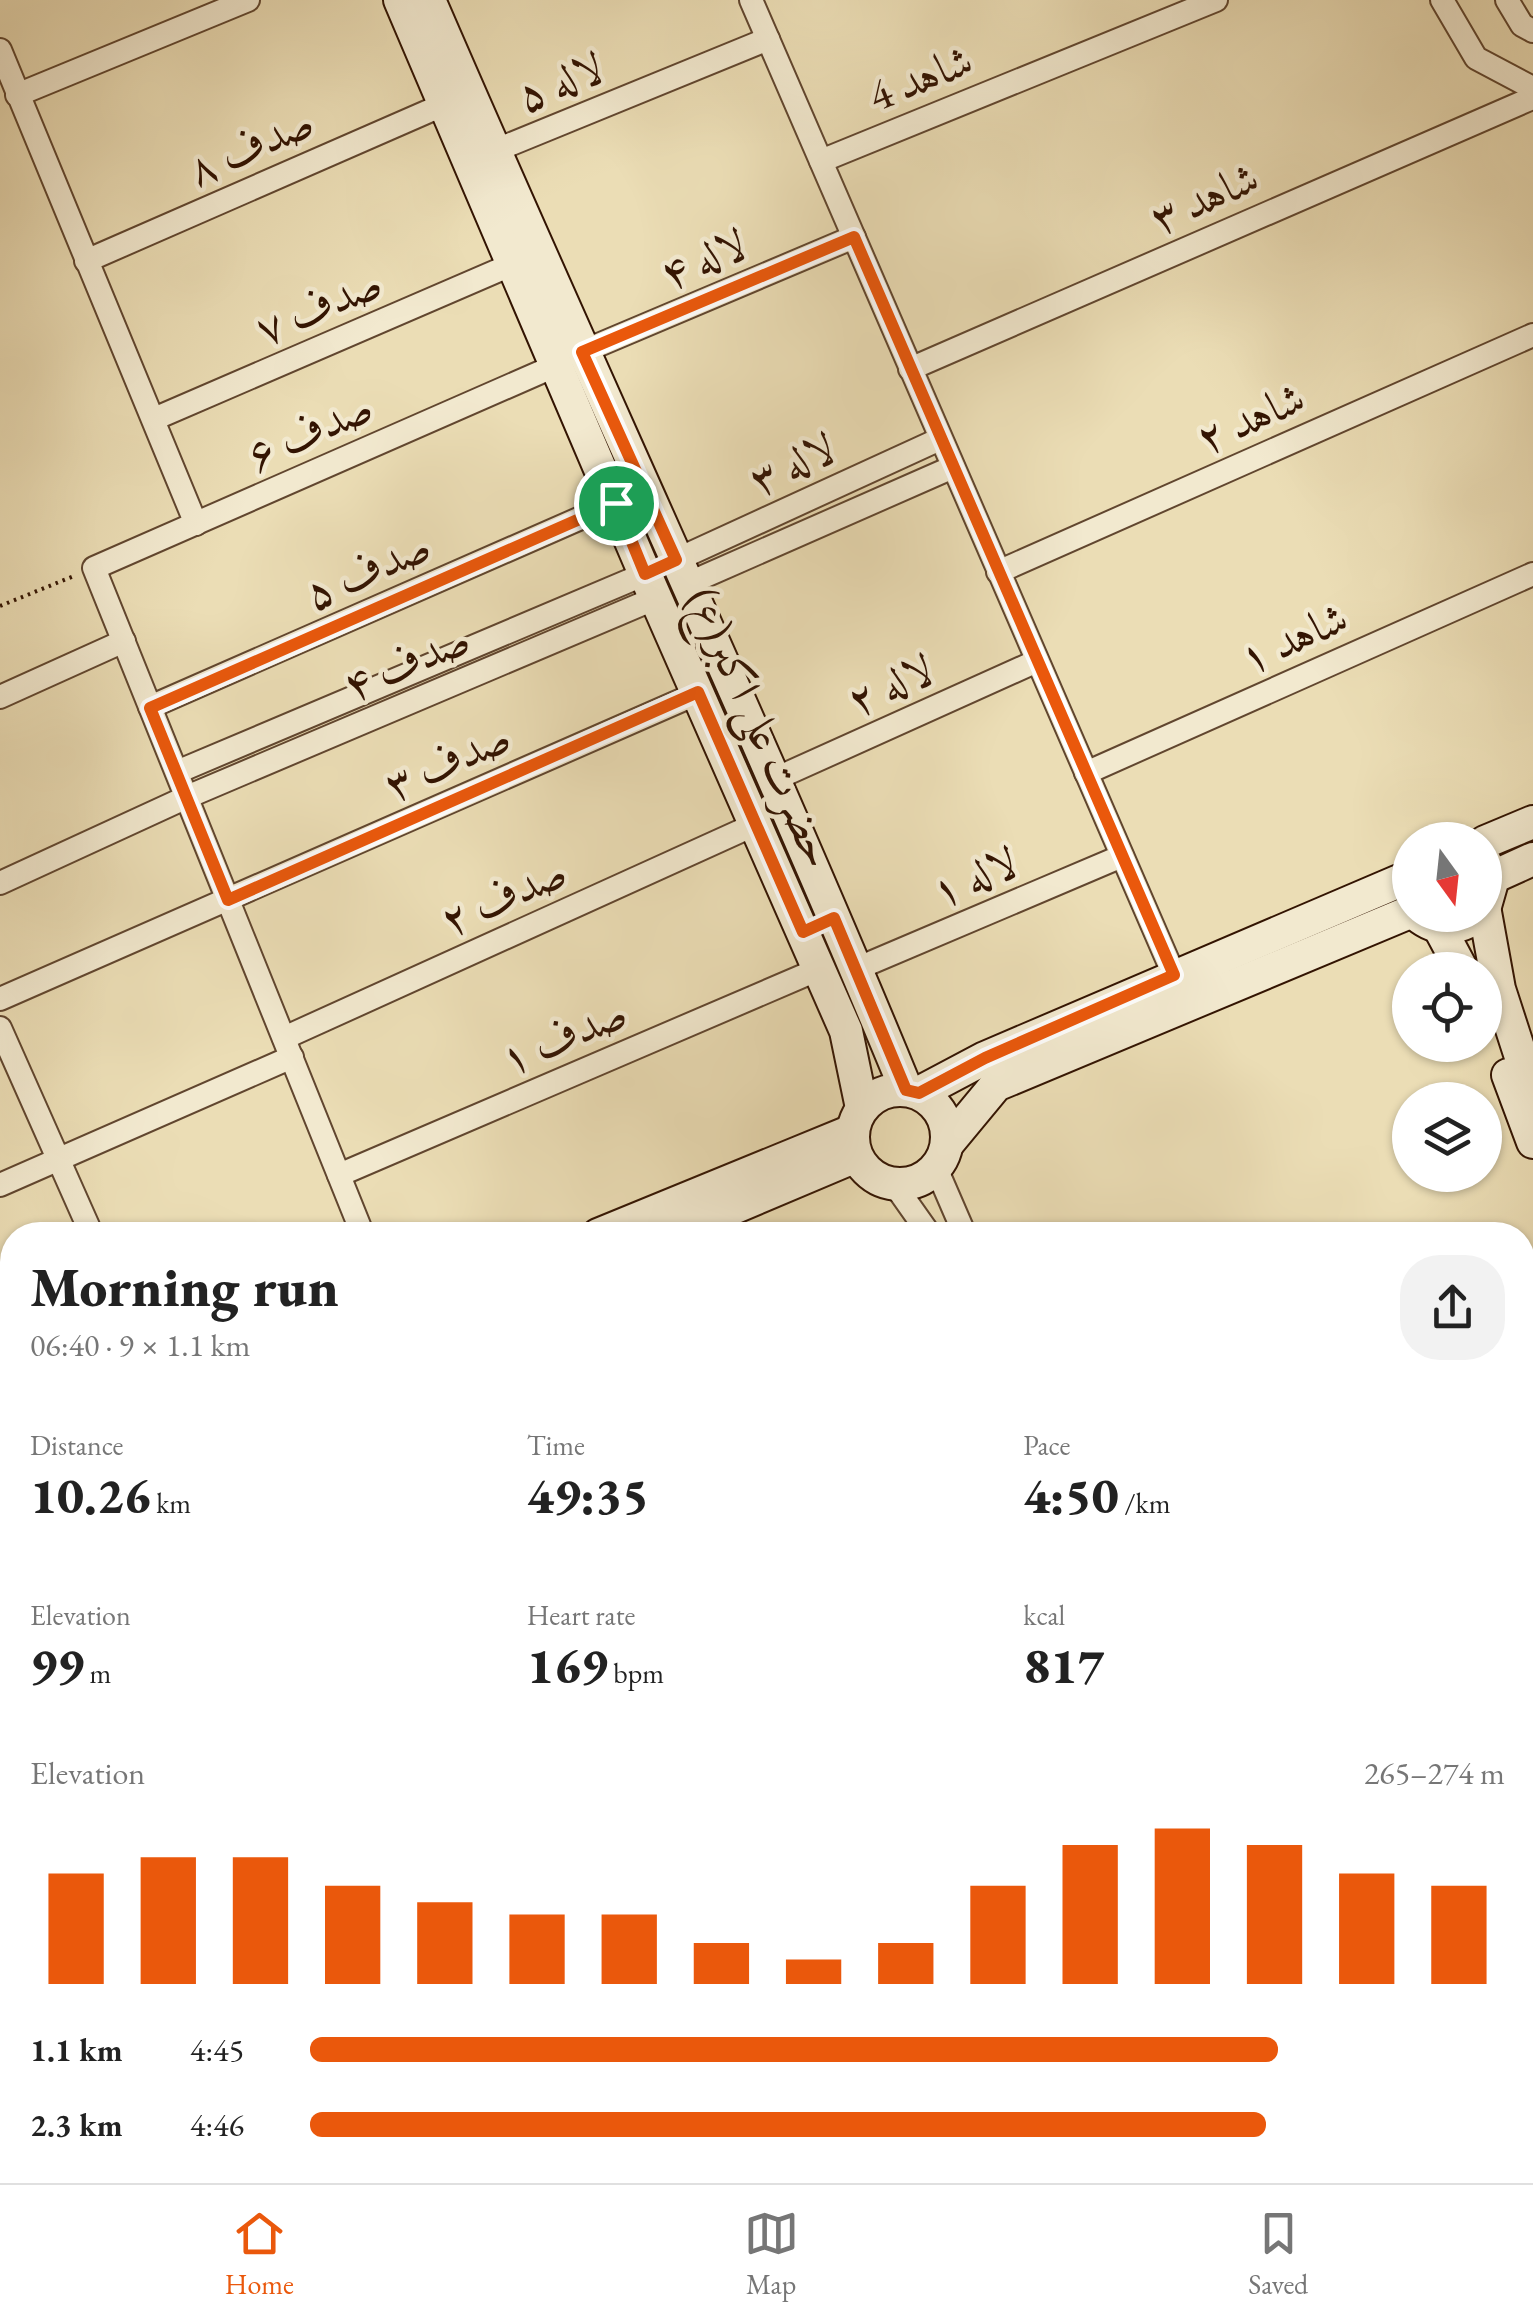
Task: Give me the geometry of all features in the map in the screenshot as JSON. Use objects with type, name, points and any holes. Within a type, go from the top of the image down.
[{"type":"street","points":[[17,95],[248,0]]},
{"type":"street","name":"حضرت علی اکبر(ع)","points":[[400,0],[432,42],[494,151],[570,358],[616,503],[846,1031],[857,1132]]},
{"type":"street","name":"حضرت علی اکبر(ع)","points":[[428,0],[445,104],[514,264],[570,358],[682,572],[912,1091]]},
{"type":"street","points":[[752,0],[1174,975]]},
{"type":"street","name":"شاهد 4","points":[[821,161],[1216,0]]},
{"type":"street","points":[[1442,0],[1476,58],[1531,88]]},
{"type":"street","points":[[1507,0],[1522,24],[1533,31]]},
{"type":"street","name":"لاله ۵","points":[[494,151],[768,39]]},
{"type":"street","points":[[0,50],[196,524]]},
{"type":"street","name":"شاهد ۳","points":[[910,369],[1531,88]]},
{"type":"street","name":"صدف ۸","points":[[86,261],[445,104]]},
{"type":"street","name":"لاله ۴","points":[[570,358],[854,237]]},
{"type":"street","name":"صدف ۷","points":[[154,419],[514,264]]},
{"type":"street","name":"شاهد ۲","points":[[998,572],[1533,335]]},
{"type":"street","name":"صدف ۶","points":[[94,568],[570,358]]},
{"type":"street","name":"لاله ۳","points":[[682,572],[940,439]]},
{"type":"street","name":"لاله ۳","points":[[682,572],[953,467]]},
{"type":"street","name":"صدف ۵","points":[[150,708],[616,503]]},
{"type":"street","points":[[94,568],[358,1222]]},
{"type":"street","points":[[651,586],[682,572]]},
{"type":"street","name":"شاهد ۱","points":[[1086,772],[1533,574]]},
{"type":"street","name":"صدف ۴","points":[[177,772],[651,586]]},
{"type":"street","name":"صدف ۴","points":[[0,883],[651,586]]},
{"type":"street","points":[[0,697],[124,642]]},
{"type":"street","name":"لاله ۲","points":[[775,779],[1037,661]]},
{"type":"street","name":"صدف ۳","points":[[0,999],[698,692]]},
{"type":"street","points":[[1502,835],[1533,822]]},
{"type":"street","name":"صدف ۲","points":[[0,1185],[58,1162],[756,824]]},
{"type":"street","name":"لاله ۱","points":[[856,969],[1122,856]]},
{"type":"street","points":[[1502,879],[1533,859]]},
{"type":"street","points":[[693,1222],[857,1132],[881,1093],[912,1091],[1174,975],[1392,907]]},
{"type":"street","points":[[857,1132],[871,1175],[894,1184],[919,1181],[996,1085],[1392,910]]},
{"type":"street","points":[[803,932],[834,918]]},
{"type":"street","points":[[1492,932],[1499,989],[1533,1094]]},
{"type":"street","name":"صدف ۱","points":[[339,1175],[819,969]]},
{"type":"street","points":[[0,1028],[86,1222]]},
{"type":"street","points":[[1502,1060],[1533,1142]]},
{"type":"street","points":[[912,1091],[936,1104],[946,1122],[942,1155],[961,1222]]},
{"type":"street","points":[[631,1222],[857,1132]]},
{"type":"street","points":[[894,1184],[921,1222]]},
{"type":"path","points":[[0,606],[94,568]]},
{"type":"route","points":[[854,237],[1174,975],[985,1058],[919,1093],[906,1090],[834,918],[803,932],[698,692],[228,900],[150,708],[616,503],[645,574],[676,560],[582,352],[854,237]]}]
